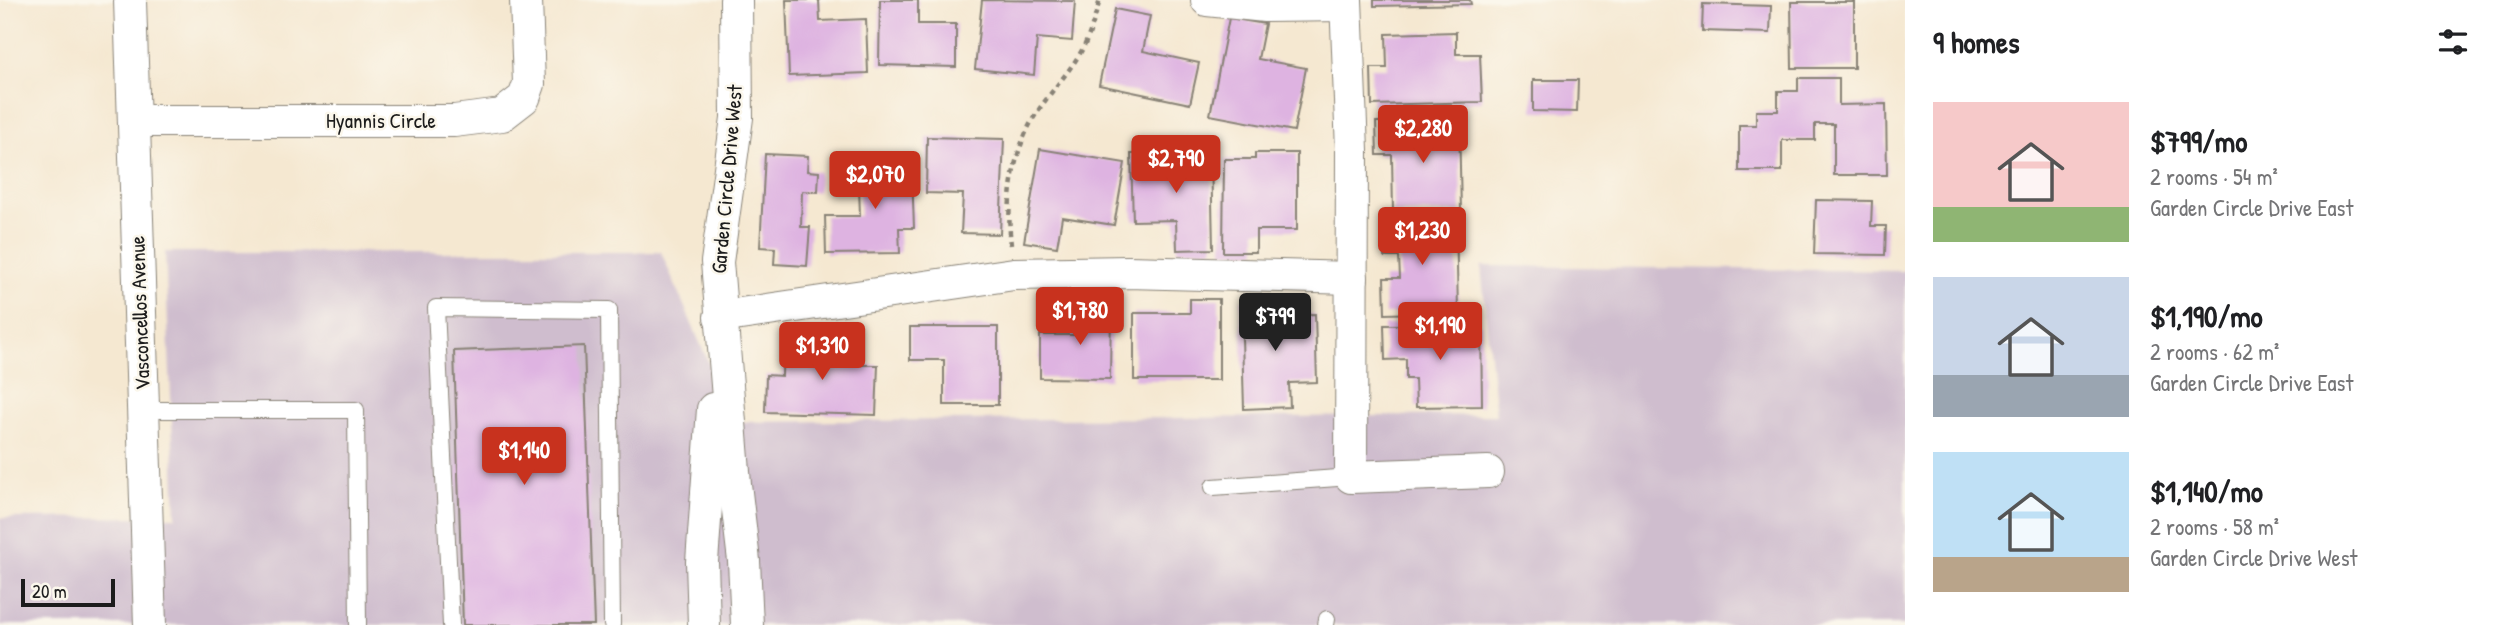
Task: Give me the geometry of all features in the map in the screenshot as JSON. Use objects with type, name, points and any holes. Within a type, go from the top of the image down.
[{"type":"street","name":"Vasconcellos Avenue","points":[[130,0],[150,625]]},
{"type":"street","name":"Hyannis Circle","points":[[134,121],[454,121],[502,115],[524,97],[529,84],[526,0]]},
{"type":"street","name":"Garden Circle Drive West","points":[[736,0],[737,118],[716,262],[744,561],[747,625]]},
{"type":"street","points":[[1207,0],[1265,6],[1346,2],[1352,150],[1351,477],[1489,472]]},
{"type":"street","points":[[720,317],[1014,274],[1128,272],[1352,278]]},
{"type":"street","name":"Garden Circle Drive West","points":[[704,625],[702,562],[720,317]]},
{"type":"lane","points":[[452,625],[436,308],[609,310],[612,625]]},
{"type":"lane","points":[[143,410],[356,410],[358,625]]},
{"type":"lane","points":[[1213,487],[1351,477]]},
{"type":"path","points":[[1014,274],[1008,221],[1013,172],[1025,134],[1056,85],[1083,50],[1100,0]]},
{"type":"shaded area","points":[[165,252],[661,252],[734,422],[1496,415],[1481,266],[1905,271],[1905,625],[0,625],[0,518],[176,517]]},
{"type":"building","points":[[786,0],[819,0],[820,21],[866,19],[868,73],[789,76]]},
{"type":"building","points":[[880,0],[918,0],[918,24],[956,24],[956,67],[879,65]]},
{"type":"building","points":[[982,0],[1075,1],[1072,41],[1037,38],[1034,75],[975,69]]},
{"type":"building","points":[[1374,0],[1470,0],[1471,4],[1374,6]]},
{"type":"building","points":[[1791,2],[1854,2],[1854,68],[1792,68]]},
{"type":"building","points":[[1703,4],[1771,6],[1770,33],[1702,31]]},
{"type":"building","points":[[1115,9],[1150,16],[1143,51],[1199,63],[1190,104],[1099,85]]},
{"type":"building","points":[[1229,18],[1265,24],[1258,59],[1306,68],[1294,131],[1210,115]]},
{"type":"building","points":[[1456,32],[1456,54],[1480,54],[1482,102],[1372,105],[1371,68],[1387,68],[1386,34]]},
{"type":"building","points":[[1798,78],[1839,78],[1839,105],[1886,104],[1887,175],[1834,175],[1834,124],[1815,124],[1815,140],[1782,140],[1782,171],[1739,171],[1739,125],[1756,125],[1756,111],[1778,111],[1778,91],[1798,91]]},
{"type":"building","points":[[1533,80],[1578,80],[1577,112],[1533,111]]},
{"type":"building","points":[[1459,121],[1461,212],[1393,213],[1392,155],[1377,155],[1376,122]]},
{"type":"building","points":[[927,137],[1004,139],[1000,234],[961,233],[963,194],[926,193]]},
{"type":"building","points":[[1040,149],[1125,163],[1114,225],[1062,217],[1057,247],[1024,242]]},
{"type":"building","points":[[1211,152],[1213,249],[1177,250],[1176,220],[1133,221],[1131,154]]},
{"type":"building","points":[[1255,153],[1297,153],[1297,230],[1256,230],[1256,252],[1223,252],[1224,159],[1255,159]]},
{"type":"building","points":[[765,154],[808,156],[807,171],[819,172],[818,192],[802,191],[801,227],[810,227],[807,266],[774,264],[775,248],[760,247]]},
{"type":"building","points":[[898,157],[899,173],[912,173],[914,228],[899,228],[900,253],[826,254],[825,216],[860,216],[858,158]]},
{"type":"building","points":[[1816,200],[1872,201],[1871,226],[1886,226],[1885,255],[1814,254]]},
{"type":"building","points":[[1456,220],[1458,312],[1385,314],[1384,278],[1400,278],[1399,257],[1384,257],[1383,221]]},
{"type":"building","points":[[1190,299],[1219,299],[1219,380],[1134,380],[1134,313],[1190,313]]},
{"type":"building","points":[[1281,299],[1282,315],[1315,314],[1317,382],[1289,383],[1290,407],[1244,409],[1241,301]]},
{"type":"building","points":[[1075,305],[1111,306],[1110,379],[1040,378],[1040,335],[1075,335]]},
{"type":"building","points":[[1481,324],[1482,406],[1416,407],[1415,379],[1406,379],[1406,359],[1385,360],[1384,325]]},
{"type":"building","points":[[910,327],[998,327],[998,405],[944,405],[944,360],[910,360]]},
{"type":"building","points":[[783,342],[851,344],[851,365],[878,365],[876,415],[765,412],[766,375],[782,376]]},
{"type":"building","points":[[584,346],[594,625],[463,625],[454,351]]}]
